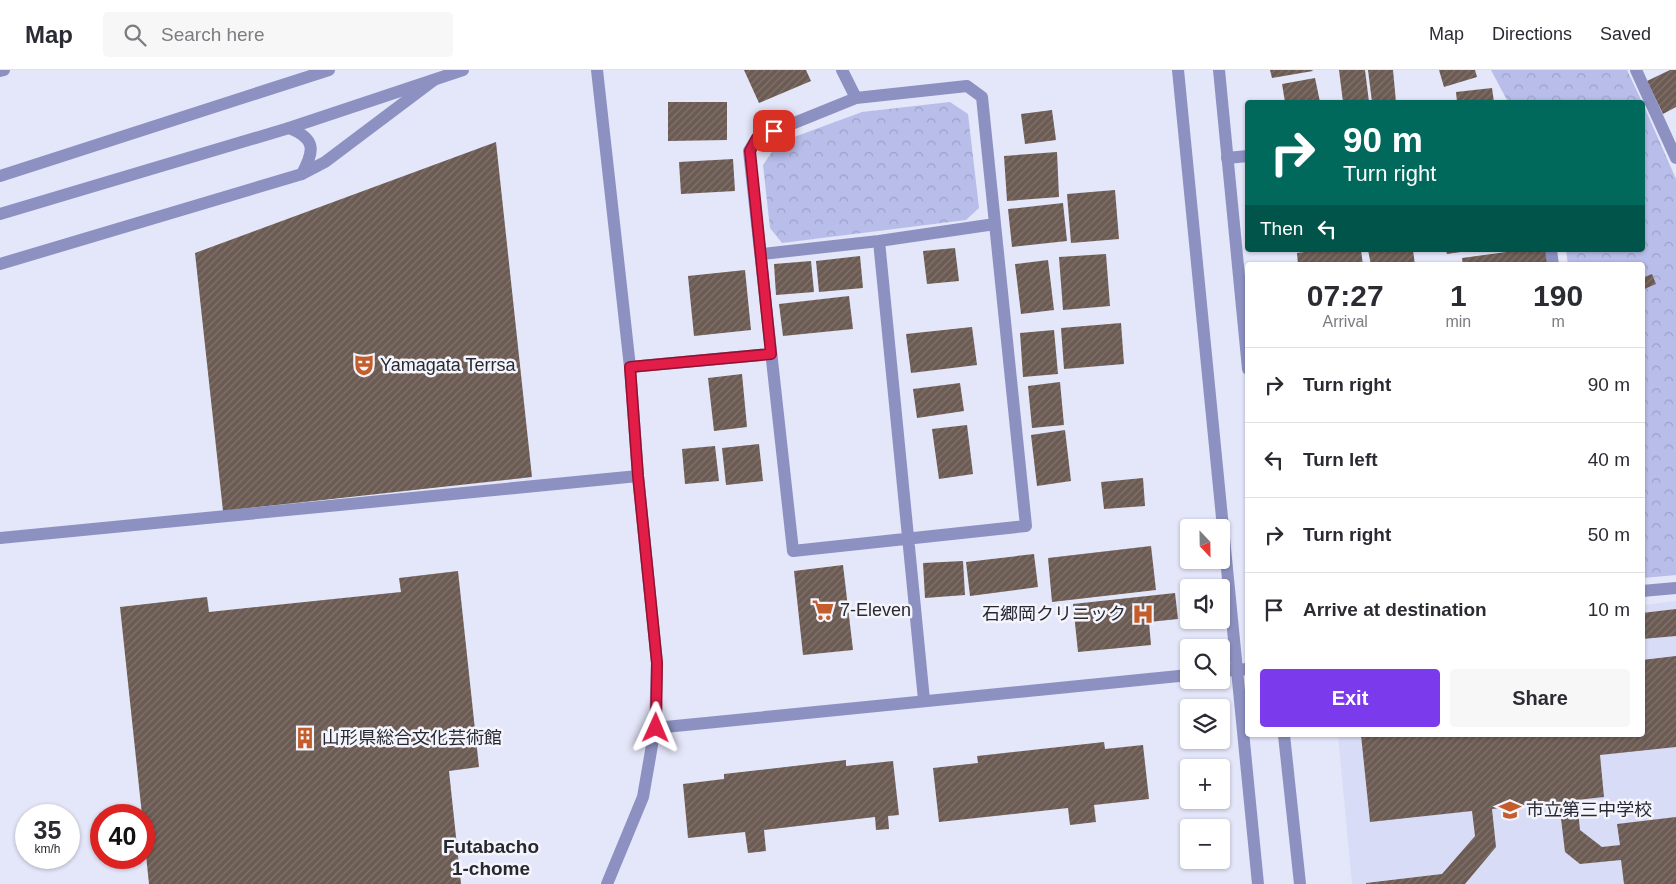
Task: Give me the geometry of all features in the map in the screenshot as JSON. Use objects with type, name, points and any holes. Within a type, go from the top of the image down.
[{"type":"street","points":[[0,176],[329,70]]},
{"type":"street","points":[[0,214],[289,128],[463,70]]},
{"type":"street","points":[[597,70],[630,367],[638,476],[657,663],[656,728],[643,797],[607,884]]},
{"type":"street","points":[[842,70],[856,98]]},
{"type":"street","points":[[1178,70],[1245,698]]},
{"type":"street","points":[[1219,70],[1245,339]]},
{"type":"street","points":[[1636,70],[1676,158]]},
{"type":"street","points":[[0,264],[302,174],[325,162],[434,80]]},
{"type":"street","points":[[967,86],[982,97],[1026,526],[793,551],[750,151],[757,138],[856,98],[967,86]]},
{"type":"street","points":[[289,128],[304,134],[310,143],[311,157],[302,174]]},
{"type":"street","points":[[1227,158],[1245,156]]},
{"type":"street","points":[[762,254],[995,224]]},
{"type":"street","points":[[879,240],[924,700]]},
{"type":"street","points":[[630,367],[771,354]]},
{"type":"street","points":[[0,538],[638,476]]},
{"type":"street","points":[[1645,591],[1676,588]]},
{"type":"street","points":[[1230,670],[1243,669]]},
{"type":"street","points":[[656,728],[1180,675]]},
{"type":"street","points":[[1248,737],[1258,884]]},
{"type":"street","points":[[1284,737],[1300,884]]},
{"type":"shaded area","name":"市立第三中学校","points":[[1676,601],[1676,884],[1352,884],[1338,737],[1645,737],[1645,605]]},
{"type":"green space","points":[[1491,70],[1627,70],[1641,100],[1507,100]]},
{"type":"green space","points":[[950,102],[968,114],[979,208],[966,220],[782,243],[770,228],[763,165],[778,143],[862,112]]},
{"type":"green space","points":[[1645,109],[1676,179],[1676,575],[1645,578],[1645,262],[1568,262],[1566,252],[1645,252]]},
{"type":"building","points":[[744,70],[806,70],[811,81],[759,103]]},
{"type":"building","points":[[1270,70],[1312,70],[1313,71],[1272,78]]},
{"type":"building","points":[[1339,70],[1365,70],[1369,100],[1343,100]]},
{"type":"building","points":[[1368,70],[1393,70],[1396,100],[1372,100]]},
{"type":"building","points":[[1439,70],[1475,70],[1477,77],[1444,87]]},
{"type":"building","points":[[1670,70],[1676,70],[1676,107],[1663,114],[1647,81]]},
{"type":"building","points":[[1315,78],[1320,100],[1285,100],[1282,84]]},
{"type":"building","points":[[1492,88],[1494,100],[1457,100],[1456,92]]},
{"type":"building","points":[[668,102],[727,102],[727,140],[668,141]]},
{"type":"building","points":[[1052,110],[1056,140],[1025,144],[1021,114]]},
{"type":"building","name":"Yamagata Terrsa","points":[[496,142],[532,477],[223,511],[195,253]]},
{"type":"building","points":[[1057,152],[1059,197],[1007,201],[1004,156]]},
{"type":"building","points":[[733,159],[735,191],[681,194],[679,162]]},
{"type":"building","points":[[1115,190],[1119,239],[1071,243],[1067,194]]},
{"type":"building","points":[[1063,203],[1067,241],[1012,247],[1008,209]]},
{"type":"building","points":[[955,248],[959,281],[927,284],[923,251]]},
{"type":"building","points":[[1361,252],[1363,262],[1298,262],[1297,253]]},
{"type":"building","points":[[1368,252],[1413,252],[1415,262],[1370,262]]},
{"type":"building","points":[[1506,252],[1546,252],[1548,262],[1463,262],[1462,258]]},
{"type":"building","points":[[1106,254],[1110,306],[1063,310],[1059,257]]},
{"type":"building","points":[[860,256],[863,288],[819,292],[816,261]]},
{"type":"building","points":[[1048,260],[1054,310],[1021,314],[1015,264]]},
{"type":"building","points":[[811,261],[814,292],[776,295],[774,264]]},
{"type":"building","points":[[745,270],[751,330],[694,336],[688,276]]},
{"type":"building","points":[[1652,274],[1656,284],[1645,289],[1645,277]]},
{"type":"building","points":[[849,296],[853,329],[783,336],[779,304]]},
{"type":"building","points":[[1121,323],[1124,364],[1064,369],[1061,328]]},
{"type":"building","points":[[972,327],[977,365],[911,373],[906,334]]},
{"type":"building","points":[[1054,330],[1058,374],[1023,377],[1020,333]]},
{"type":"building","points":[[742,374],[747,427],[714,431],[708,378]]},
{"type":"building","points":[[1060,382],[1064,425],[1032,428],[1028,386]]},
{"type":"building","points":[[960,383],[964,411],[917,418],[913,389]]},
{"type":"building","points":[[967,425],[973,474],[939,479],[932,429]]},
{"type":"building","points":[[1065,430],[1071,481],[1037,486],[1031,435]]},
{"type":"building","points":[[759,444],[763,481],[726,485],[722,448]]},
{"type":"building","points":[[715,446],[719,481],[685,484],[682,449]]},
{"type":"building","points":[[1143,478],[1145,506],[1104,509],[1101,482]]},
{"type":"building","points":[[1151,546],[1156,590],[1052,602],[1048,558]]},
{"type":"building","points":[[1034,554],[1038,587],[970,596],[966,562]]},
{"type":"building","points":[[963,561],[965,595],[925,598],[923,563]]},
{"type":"building","name":"7-Eleven","points":[[843,565],[853,650],[803,655],[794,571]]},
{"type":"building","name":"山形県総合文化芸術館","points":[[458,571],[479,767],[449,771],[461,884],[149,884],[147,869],[155,869],[155,804],[141,804],[120,607],[207,597],[209,612],[401,592],[399,578]]},
{"type":"building","points":[[1175,593],[1178,619],[1149,622],[1151,645],[1078,652],[1073,604]]},
{"type":"building","points":[[1676,609],[1676,636],[1645,639],[1645,613]]},
{"type":"building","points":[[1676,656],[1676,747],[1600,755],[1604,797],[1577,800],[1580,830],[1602,847],[1620,845],[1617,824],[1676,817],[1676,884],[1624,884],[1621,860],[1580,864],[1565,852],[1559,802],[1492,809],[1496,847],[1465,884],[1366,884],[1442,874],[1475,836],[1472,811],[1370,822],[1361,737],[1645,737],[1645,660]]},
{"type":"building","points":[[1104,742],[1105,749],[1143,745],[1149,799],[1094,805],[1096,822],[1070,825],[1068,808],[939,822],[933,768],[978,763],[977,756]]},
{"type":"building","points":[[846,760],[846,766],[893,761],[899,815],[888,816],[889,829],[876,830],[875,817],[764,830],[766,851],[748,853],[745,832],[688,838],[683,784],[724,779],[724,774]]},
{"type":"place","name":"Yamagata Terrsa","points":[[364,365]]},
{"type":"place","name":"7-Eleven","points":[[823,610]]},
{"type":"place","name":"石郷岡クリニック","points":[[1143,614]]},
{"type":"place","name":"山形県総合文化芸術館","points":[[305,738]]},
{"type":"place","name":"市立第三中学校","points":[[1510,810]]},
{"type":"district","name":"Futabacho 1-chome","points":[[491,857]]},
{"type":"route","points":[[656,728],[657,663],[638,476],[630,367],[771,354],[750,151],[757,138],[774,131]]}]
